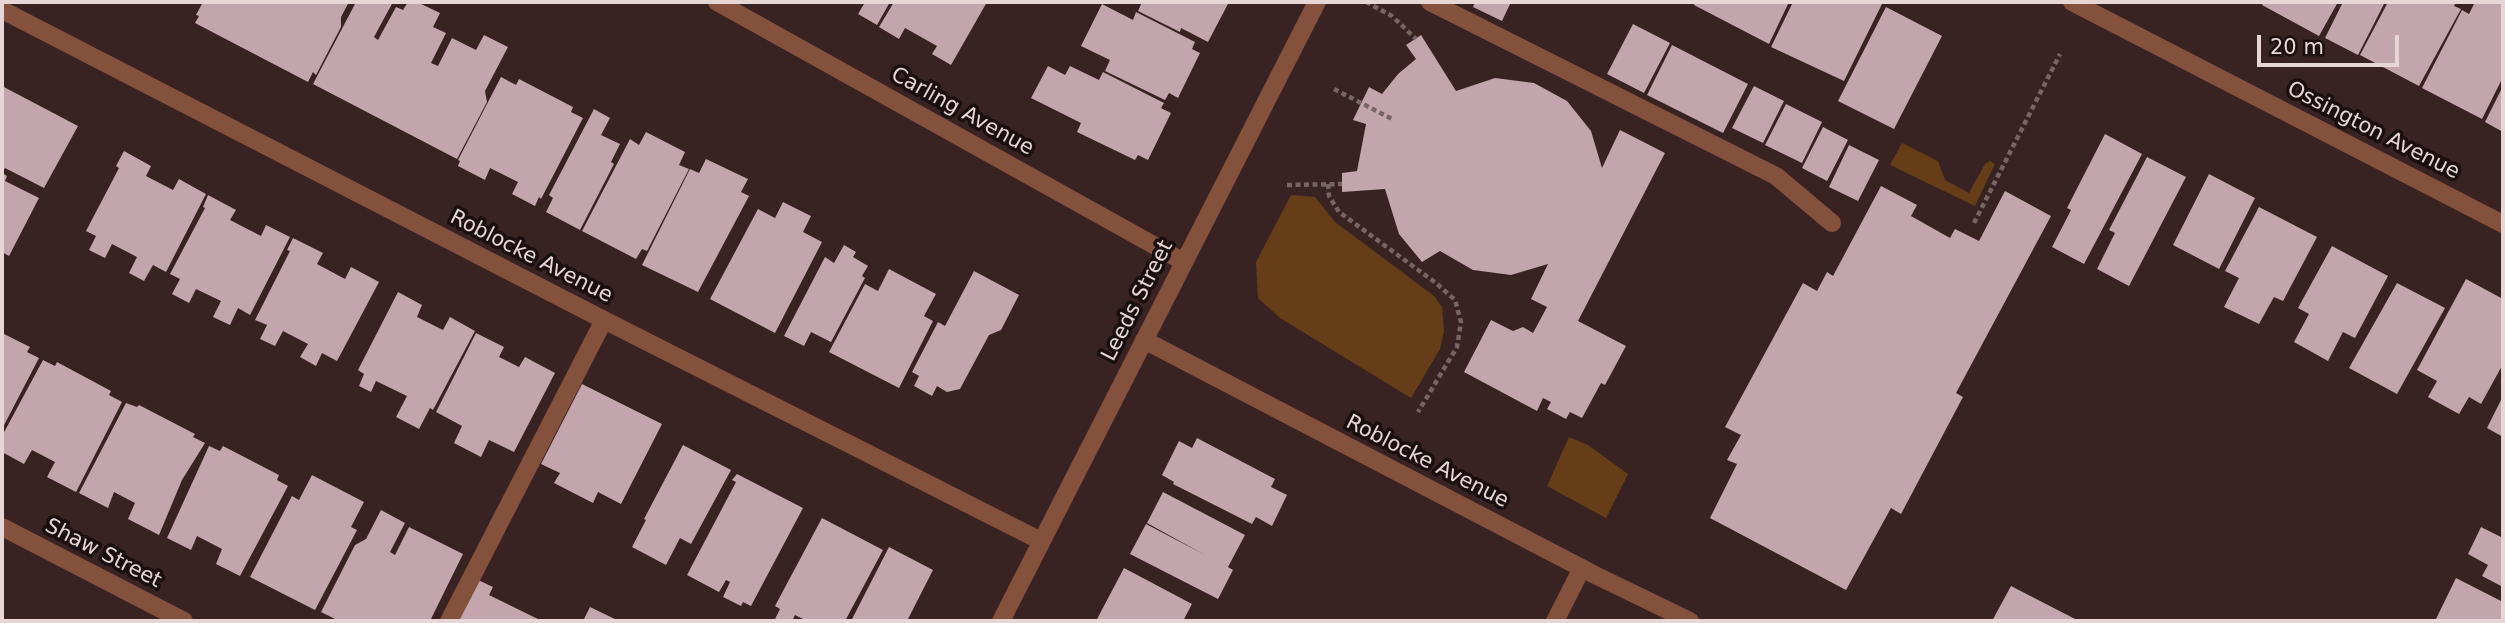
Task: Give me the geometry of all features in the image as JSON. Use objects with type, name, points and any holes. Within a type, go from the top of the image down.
[{"type":"street","name":"Carling Avenue","points":[[718,2],[1184,262]]},
{"type":"street","name":"Leeds Street","points":[[1000,621],[1317,2]]},
{"type":"street","points":[[1430,2],[1776,176],[1832,223]]},
{"type":"street","name":"Ossington Avenue","points":[[2072,2],[2503,224]]},
{"type":"street","name":"Roblocke Avenue","points":[[2,10],[1041,541]]},
{"type":"street","points":[[449,621],[604,320]]},
{"type":"street","name":"Roblocke Avenue","points":[[1144,340],[1690,621]]},
{"type":"street","name":"Shaw Street","points":[[2,527],[184,621]]},
{"type":"street","points":[[1555,621],[1583,568]]},
{"type":"path","points":[[1366,2],[1392,16],[1416,39]]},
{"type":"path","points":[[1973,223],[2060,54]]},
{"type":"path","points":[[1334,89],[1394,120]]},
{"type":"path","points":[[1328,184],[1329,196],[1339,212],[1455,300],[1461,322],[1457,347],[1418,412]]},
{"type":"path","points":[[1287,185],[1342,184]]},
{"type":"shaded area","points":[[1902,143],[1938,161],[1945,180],[1969,193],[1985,164],[1990,161],[1995,164],[1975,206],[1890,165]]},
{"type":"shaded area","points":[[1291,195],[1315,197],[1335,222],[1434,296],[1442,307],[1444,331],[1440,349],[1411,398],[1280,318],[1258,298],[1256,262]]},
{"type":"shaded area","points":[[1569,437],[1588,445],[1628,474],[1606,518],[1547,486]]},
{"type":"building","points":[[203,2],[349,2],[341,17],[341,27],[316,75],[313,72],[308,82],[195,23]]},
{"type":"building","points":[[356,2],[393,2],[374,37],[378,40],[396,7],[403,10],[408,2],[417,2],[440,13],[433,27],[446,33],[431,63],[438,66],[452,38],[476,50],[484,35],[508,47],[485,91],[487,102],[457,159],[313,84]]},
{"type":"building","points":[[860,2],[890,2],[877,25],[858,14],[864,4]]},
{"type":"building","points":[[894,2],[987,2],[951,65],[932,54],[937,46],[905,28],[899,39],[879,27]]},
{"type":"building","points":[[1142,2],[1229,2],[1208,42],[1181,28],[1180,32],[1138,11]]},
{"type":"building","points":[[1475,2],[1511,2],[1502,21],[1473,7]]},
{"type":"building","points":[[1695,2],[1789,2],[1769,44],[1694,5]]},
{"type":"building","points":[[1793,2],[1882,4],[1844,81],[1771,47]]},
{"type":"building","points":[[2264,2],[2338,2],[2319,36],[2262,5]]},
{"type":"building","points":[[2343,2],[2385,2],[2358,55],[2325,38]]},
{"type":"building","points":[[2388,2],[2456,2],[2454,6],[2461,9],[2419,86],[2360,55]]},
{"type":"building","points":[[2475,2],[2503,2],[2503,77],[2482,119],[2422,88],[2462,10],[2469,14]]},
{"type":"building","points":[[1102,4],[1133,20],[1136,12],[1195,42],[1192,49],[1200,53],[1178,98],[1169,93],[1165,100],[1105,71],[1110,60],[1081,46]]},
{"type":"building","points":[[1886,7],[1942,36],[1894,129],[1838,101]]},
{"type":"building","points":[[1633,24],[1670,43],[1644,93],[1607,74]]},
{"type":"building","points":[[1421,35],[1456,91],[1495,78],[1534,83],[1567,101],[1591,131],[1602,168],[1620,130],[1665,153],[1578,321],[1626,346],[1605,385],[1601,383],[1582,418],[1570,412],[1566,419],[1547,409],[1551,402],[1543,398],[1537,411],[1464,372],[1491,320],[1513,331],[1523,327],[1533,333],[1547,307],[1531,299],[1548,264],[1511,275],[1473,270],[1440,251],[1422,262],[1399,234],[1385,189],[1342,192],[1342,173],[1357,171],[1366,124],[1353,120],[1369,87],[1382,94],[1398,74],[1416,59],[1406,45]]},
{"type":"building","points":[[1672,45],[1748,84],[1723,133],[1647,95]]},
{"type":"building","points":[[1048,66],[1065,75],[1070,66],[1099,80],[1103,72],[1164,103],[1161,108],[1171,113],[1148,160],[1138,155],[1135,160],[1077,132],[1081,123],[1031,98]]},
{"type":"building","points":[[501,77],[516,85],[519,79],[573,107],[571,112],[583,118],[535,206],[512,194],[518,182],[490,168],[485,180],[458,166],[458,160]]},
{"type":"building","points":[[2,86],[78,126],[44,188],[5,168],[2,172]]},
{"type":"building","points":[[1754,86],[1784,101],[1763,143],[1732,128]]},
{"type":"building","points":[[2503,86],[2503,132],[2485,122]]},
{"type":"building","points":[[1786,104],[1822,122],[1802,163],[1765,145]]},
{"type":"building","points":[[594,109],[610,118],[601,135],[620,144],[611,162],[614,164],[580,230],[546,212],[553,198],[549,195]]},
{"type":"building","points":[[1823,127],[1848,140],[1827,181],[1802,168]]},
{"type":"building","points":[[646,132],[685,152],[679,165],[689,169],[647,251],[642,249],[636,259],[582,231],[630,139],[639,145]]},
{"type":"building","points":[[2105,134],[2142,154],[2084,264],[2052,247],[2071,210],[2067,208]]},
{"type":"building","points":[[1849,145],[1879,160],[1858,201],[1829,187]]},
{"type":"building","points":[[124,151],[151,166],[146,176],[173,190],[179,179],[206,194],[166,272],[153,265],[144,281],[129,273],[137,257],[112,244],[105,258],[89,250],[96,236],[86,231],[119,168],[116,166]]},
{"type":"building","points":[[2147,157],[2186,177],[2129,286],[2097,269],[2115,233],[2109,230]]},
{"type":"building","points":[[706,159],[748,179],[741,192],[749,196],[698,292],[642,265],[690,169],[699,173]]},
{"type":"building","points":[[2,173],[7,176],[5,181],[39,198],[9,256],[2,252]]},
{"type":"building","points":[[2209,174],[2255,198],[2219,269],[2173,245]]},
{"type":"building","points":[[1881,186],[1917,205],[1911,216],[1950,238],[1955,229],[1979,241],[2005,191],[2051,216],[1956,393],[1963,397],[1901,514],[1891,508],[1846,590],[1710,518],[1737,464],[1727,460],[1741,435],[1725,427],[1803,283],[1817,291],[1827,272],[1833,276]]},
{"type":"building","points":[[208,195],[236,210],[230,220],[261,236],[266,225],[290,237],[250,315],[238,308],[230,325],[213,317],[221,301],[196,289],[189,303],[172,294],[180,279],[170,274],[205,208],[203,207]]},
{"type":"building","points":[[783,202],[811,216],[803,232],[822,242],[775,333],[710,299],[758,209],[775,218]]},
{"type":"building","points":[[2259,207],[2317,237],[2283,301],[2274,297],[2259,324],[2224,307],[2239,278],[2225,271]]},
{"type":"building","points":[[293,238],[323,253],[317,264],[345,279],[351,267],[379,282],[337,361],[322,353],[316,366],[300,357],[308,344],[283,331],[275,346],[260,339],[267,325],[255,320],[290,251],[287,250]]},
{"type":"building","points":[[844,245],[856,252],[853,257],[868,266],[862,276],[865,278],[831,342],[811,332],[804,346],[784,336],[825,257],[834,263]]},
{"type":"building","points":[[2332,246],[2388,276],[2355,338],[2343,332],[2328,361],[2294,342],[2309,314],[2298,308]]},
{"type":"building","points":[[889,269],[936,294],[924,316],[933,321],[899,388],[829,352],[865,284],[878,291]]},
{"type":"building","points":[[974,271],[1019,295],[1001,330],[989,335],[960,389],[947,392],[937,386],[932,396],[914,386],[919,376],[912,372],[938,322],[945,326]]},
{"type":"building","points":[[2466,279],[2503,299],[2503,364],[2481,404],[2469,397],[2459,414],[2428,397],[2437,381],[2417,370]]},
{"type":"building","points":[[2397,283],[2445,308],[2397,394],[2349,368]]},
{"type":"building","points":[[398,292],[422,305],[417,317],[443,330],[450,317],[475,331],[433,410],[430,408],[419,429],[396,417],[407,396],[376,381],[371,392],[359,386],[364,374],[358,370]]},
{"type":"building","points":[[2,333],[30,347],[27,352],[39,358],[2,429]]},
{"type":"building","points":[[476,333],[504,347],[499,357],[519,367],[525,357],[555,373],[514,452],[489,440],[481,457],[454,443],[462,426],[436,412]]},
{"type":"building","points":[[43,360],[55,366],[57,362],[111,391],[109,395],[122,402],[76,492],[47,477],[55,462],[32,450],[24,464],[2,452],[2,436]]},
{"type":"building","points":[[582,384],[662,424],[621,504],[598,492],[593,503],[554,483],[560,473],[541,464]]},
{"type":"building","points":[[2503,396],[2503,437],[2487,428]]},
{"type":"building","points":[[126,403],[137,407],[139,405],[195,434],[193,437],[205,443],[182,480],[159,535],[128,519],[135,503],[114,492],[108,508],[79,493]]},
{"type":"building","points":[[1197,438],[1275,479],[1271,487],[1287,495],[1272,526],[1256,517],[1252,524],[1173,484],[1174,482],[1162,475],[1179,441],[1192,448]]},
{"type":"building","points":[[683,445],[731,470],[691,544],[680,538],[666,565],[632,547]]},
{"type":"building","points":[[209,446],[220,451],[223,446],[279,475],[277,480],[288,486],[240,576],[216,564],[222,549],[197,536],[191,550],[167,538]]},
{"type":"building","points":[[737,474],[803,508],[751,606],[743,602],[741,606],[723,597],[730,582],[726,580],[719,592],[687,575],[736,482],[732,480]]},
{"type":"building","points":[[312,475],[364,502],[351,527],[357,530],[315,610],[250,577],[292,496],[299,500]]},
{"type":"building","points":[[1163,492],[1245,535],[1228,567],[1233,570],[1218,599],[1130,554],[1146,524],[1205,555],[1147,523]]},
{"type":"building","points":[[381,510],[405,523],[390,552],[395,555],[409,527],[463,554],[430,621],[339,621],[321,612],[355,545],[366,539]]},
{"type":"building","points":[[822,518],[883,550],[845,621],[807,621],[795,615],[792,621],[775,619],[780,609],[775,606]]},
{"type":"building","points":[[2481,527],[2503,538],[2503,587],[2482,576],[2488,565],[2468,554]]},
{"type":"building","points":[[889,547],[933,570],[907,621],[851,621]]},
{"type":"building","points":[[1124,568],[1192,604],[1183,621],[1096,621]]},
{"type":"building","points":[[2456,578],[2503,602],[2503,621],[2435,621]]},
{"type":"building","points":[[476,579],[493,587],[489,595],[542,621],[455,621]]},
{"type":"building","points":[[2011,586],[2079,621],[1992,621]]},
{"type":"building","points":[[590,607],[619,621],[583,621]]}]
